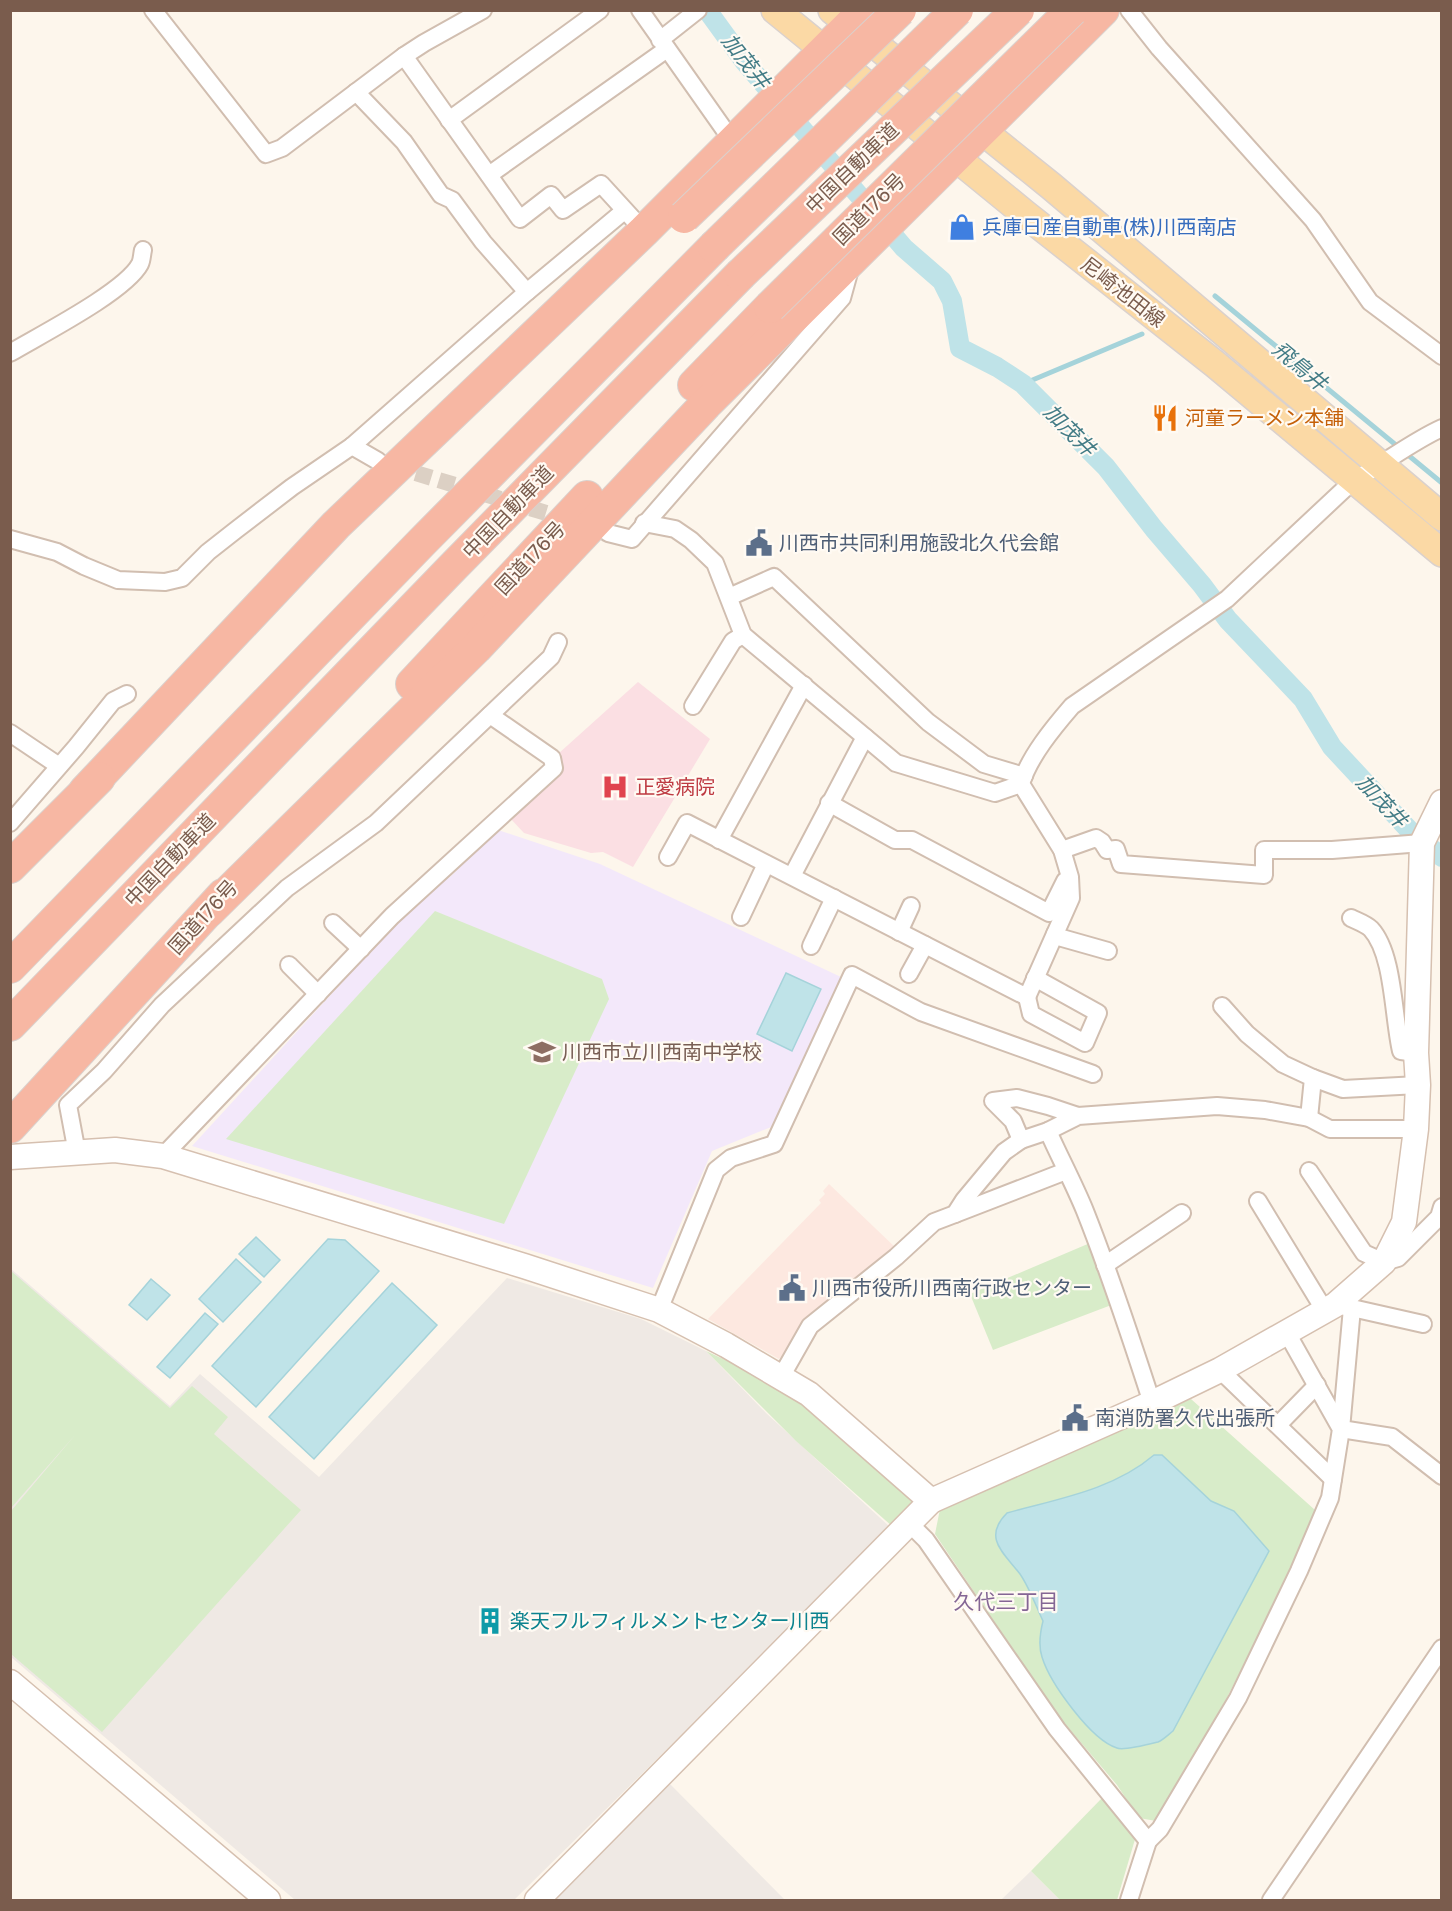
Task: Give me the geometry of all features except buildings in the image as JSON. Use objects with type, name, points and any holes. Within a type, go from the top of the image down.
[{"type":"highway","points":[[85,791],[900,10]]},
{"type":"highway","name":"中国自動車道","points":[[10,967],[422,542],[714,247],[957,10]]},
{"type":"highway","name":"中国自動車道","points":[[10,1025],[453,567],[740,275],[1018,10]]},
{"type":"highway","name":"国道176号","points":[[10,1127],[209,911],[443,649],[608,475],[770,307],[1071,10]]},
{"type":"highway","points":[[209,911],[476,648],[631,481],[1103,10]]},
{"type":"highway","points":[[10,867],[85,791],[336,525],[634,221],[733,142],[825,51],[849,15]]},
{"type":"main road","name":"尼崎池田線","points":[[775,10],[1215,364],[1442,552]]},
{"type":"main road","name":"尼崎池田線","points":[[849,15],[981,131],[1051,186],[1442,517]]},
{"type":"street","points":[[153,10],[266,154],[282,148],[404,56],[483,10]]},
{"type":"street","points":[[449,120],[600,10]]},
{"type":"street","points":[[640,10],[733,142]]},
{"type":"street","points":[[489,175],[664,45],[698,10]]},
{"type":"street","points":[[1129,10],[1159,48],[1314,220],[1370,302],[1439,349]]},
{"type":"street","points":[[10,539],[57,552],[84,567],[118,580],[165,582],[182,578],[208,552],[292,486],[352,446],[527,292],[634,221],[601,184],[563,210],[551,195],[520,219],[404,56]]},
{"type":"street","points":[[356,92],[404,142],[441,195],[452,200],[483,242],[527,292]]},
{"type":"street","points":[[10,353],[97,302],[124,283],[140,264],[143,250]]},
{"type":"street","points":[[608,533],[632,539],[842,298],[854,256]]},
{"type":"street","points":[[644,524],[675,529],[691,540],[715,563],[743,635],[896,763],[995,793],[1022,780],[1053,728],[1072,706],[1227,599],[1354,480],[1428,434],[1442,429]]},
{"type":"street","points":[[352,446],[378,461]]},
{"type":"street","points":[[189,589],[198,562]]},
{"type":"street","points":[[729,597],[774,577],[928,722],[984,764],[1022,780],[1062,850],[1070,880],[1071,898],[1035,978],[1027,997],[1031,1014],[1085,1042],[1098,1013],[1035,978]]},
{"type":"street","points":[[693,706],[733,641],[743,635]]},
{"type":"street","points":[[78,1153],[68,1105],[104,1071],[162,1005],[287,888],[376,823],[551,657],[558,642]]},
{"type":"street","points":[[719,840],[779,740],[804,686]]},
{"type":"street","points":[[10,823],[113,701],[127,694]]},
{"type":"street","points":[[163,1156],[392,916],[554,768],[552,758],[490,715]]},
{"type":"street","points":[[10,733],[59,766]]},
{"type":"street","points":[[792,876],[865,737]]},
{"type":"street","points":[[537,1900],[931,1501],[1152,1403],[1220,1370],[1337,1308],[1384,1262],[1404,1222],[1416,1129],[1422,843],[1442,802]]},
{"type":"street","points":[[829,803],[896,840],[912,840],[1049,913],[1065,881],[1070,880]]},
{"type":"street","points":[[668,857],[680,821],[1027,997]]},
{"type":"street","points":[[1062,850],[1096,838],[1107,850],[1116,849],[1121,864],[1264,875],[1264,850],[1332,850],[1422,843]]},
{"type":"street","points":[[741,917],[766,864]]},
{"type":"street","points":[[812,946],[834,898]]},
{"type":"street","points":[[899,932],[911,906]]},
{"type":"street","points":[[1351,918],[1370,927],[1382,945],[1389,973],[1401,1051],[1416,1053]]},
{"type":"street","points":[[333,923],[361,950]]},
{"type":"street","points":[[1055,934],[1108,951]]},
{"type":"street","points":[[909,974],[925,945]]},
{"type":"street","points":[[289,965],[318,994]]},
{"type":"street","points":[[659,1310],[716,1170],[731,1158],[774,1144],[852,975],[921,1012],[1093,1074]]},
{"type":"street","points":[[1222,1006],[1247,1034],[1283,1064],[1313,1078],[1343,1089],[1418,1085]]},
{"type":"street","points":[[1310,1118],[1313,1078]]},
{"type":"street","points":[[1021,1140],[1013,1121],[993,1101],[1017,1098],[1078,1116]]},
{"type":"street","points":[[956,1214],[1004,1152],[1021,1140],[1048,1131],[1078,1116],[1217,1106],[1265,1110],[1310,1118],[1330,1129],[1416,1129]]},
{"type":"street","points":[[1048,1131],[1083,1208],[1105,1265],[1125,1318],[1152,1403]]},
{"type":"street","points":[[10,1157],[115,1150],[163,1156],[524,1266],[659,1310],[726,1345],[809,1394],[931,1501]]},
{"type":"street","points":[[781,1377],[810,1326],[896,1257],[934,1222],[1066,1171]]},
{"type":"street","points":[[1309,1171],[1364,1253],[1384,1262],[1398,1258],[1441,1218]]},
{"type":"street","points":[[1129,1900],[1148,1840],[1160,1829],[1238,1698],[1299,1571],[1330,1498],[1341,1429],[1337,1308],[1258,1201]]},
{"type":"street","points":[[1105,1265],[1182,1212]]},
{"type":"street","points":[[1337,1308],[1423,1324]]},
{"type":"street","points":[[1287,1333],[1341,1429]]},
{"type":"street","points":[[1220,1370],[1333,1479]]},
{"type":"street","points":[[1278,1425],[1317,1385]]},
{"type":"street","points":[[1341,1429],[1392,1437],[1442,1476]]},
{"type":"street","points":[[909,1523],[926,1540],[1057,1729],[1148,1840]]},
{"type":"street","points":[[1271,1900],[1442,1648]]},
{"type":"street","points":[[10,1682],[268,1900]]},
{"type":"shaded area","points":[[638,682],[710,739],[633,867],[603,852],[591,853],[524,833],[510,818],[558,754]]},
{"type":"shaded area","name":"川西市立川西南中学校","points":[[498,830],[600,864],[841,977],[771,1127],[712,1151],[653,1288],[192,1146],[427,890],[450,877]]},
{"type":"shaded area","points":[[829,1184],[897,1249],[779,1359],[708,1319],[821,1203],[819,1200],[825,1194],[823,1191]]},
{"type":"shaded area","points":[[10,1268],[170,1406],[200,1374],[319,1477],[507,1278],[641,1319],[706,1351],[766,1413],[891,1528],[514,1900],[295,1900],[11,1657]]},
{"type":"shaded area","points":[[667,1781],[785,1900],[555,1900]]},
{"type":"shaded area","points":[[1031,1871],[1060,1900],[1001,1900]]},
{"type":"green space","points":[[435,911],[602,979],[609,999],[504,1224],[226,1139]]},
{"type":"green space","points":[[1090,1243],[1114,1304],[993,1350],[970,1294]]},
{"type":"green space","points":[[11,1271],[170,1408],[192,1386],[228,1417],[214,1434],[301,1510],[102,1732],[11,1654],[11,1511],[75,1435],[11,1508]]},
{"type":"green space","points":[[706,1351],[805,1397],[919,1500],[893,1527],[796,1441]]},
{"type":"green space","points":[[1191,1399],[1315,1510],[1294,1569],[1162,1822],[1139,1818],[1117,1785],[1055,1712],[935,1534],[940,1509]]},
{"type":"green space","points":[[1102,1798],[1136,1836],[1117,1900],[1060,1900],[1031,1871]]},
{"type":"water","points":[[786,973],[821,989],[792,1051],[757,1034]]},
{"type":"water","points":[[256,1237],[280,1260],[264,1277],[239,1254]]},
{"type":"water","points":[[328,1239],[345,1240],[379,1271],[256,1407],[212,1366]]},
{"type":"water","points":[[236,1259],[261,1282],[223,1322],[199,1299]]},
{"type":"water","points":[[151,1279],[170,1295],[147,1320],[129,1305]]},
{"type":"water","points":[[392,1283],[437,1325],[314,1459],[269,1417]]},
{"type":"water","points":[[205,1313],[218,1324],[170,1378],[157,1367]]},
{"type":"water","points":[[1154,1455],[1162,1455],[1211,1501],[1234,1511],[1269,1551],[1173,1731],[1158,1742],[1120,1749],[1107,1743],[1084,1723],[1053,1681],[1041,1652],[1040,1639],[1043,1621],[1023,1579],[998,1545],[996,1530],[1007,1513],[1065,1498],[1103,1485],[1138,1467]]},
{"type":"waterway","name":"加茂井","points":[[707,10],[744,61],[904,248],[942,281],[952,301],[960,348],[997,367],[1023,384],[1106,467],[1228,620],[1303,699],[1332,747],[1411,832],[1442,857]]},
{"type":"waterway","name":"飛鳥井","points":[[1215,296],[1442,483]]},
{"type":"waterway","name":"飛鳥井","points":[[1023,384],[1142,334]]},
{"type":"tunnel","points":[[393,466],[569,520]]},
{"type":"place","name":"兵庫日産自動車(株)川西南店","points":[[962,227]]},
{"type":"place","name":"河童ラーメン本舗","points":[[1165,418]]},
{"type":"place","name":"川西市共同利用施設北久代会館","points":[[759,543]]},
{"type":"place","name":"正愛病院","points":[[615,787]]},
{"type":"place","name":"川西市立川西南中学校","points":[[542,1052]]},
{"type":"place","name":"川西市役所川西南行政センター","points":[[792,1288]]},
{"type":"place","name":"南消防署久代出張所","points":[[1075,1418]]},
{"type":"place","name":"楽天フルフィルメントセンター川西","points":[[490,1621]]},
{"type":"district","name":"久代三丁目","points":[[1006,1601]]}]
